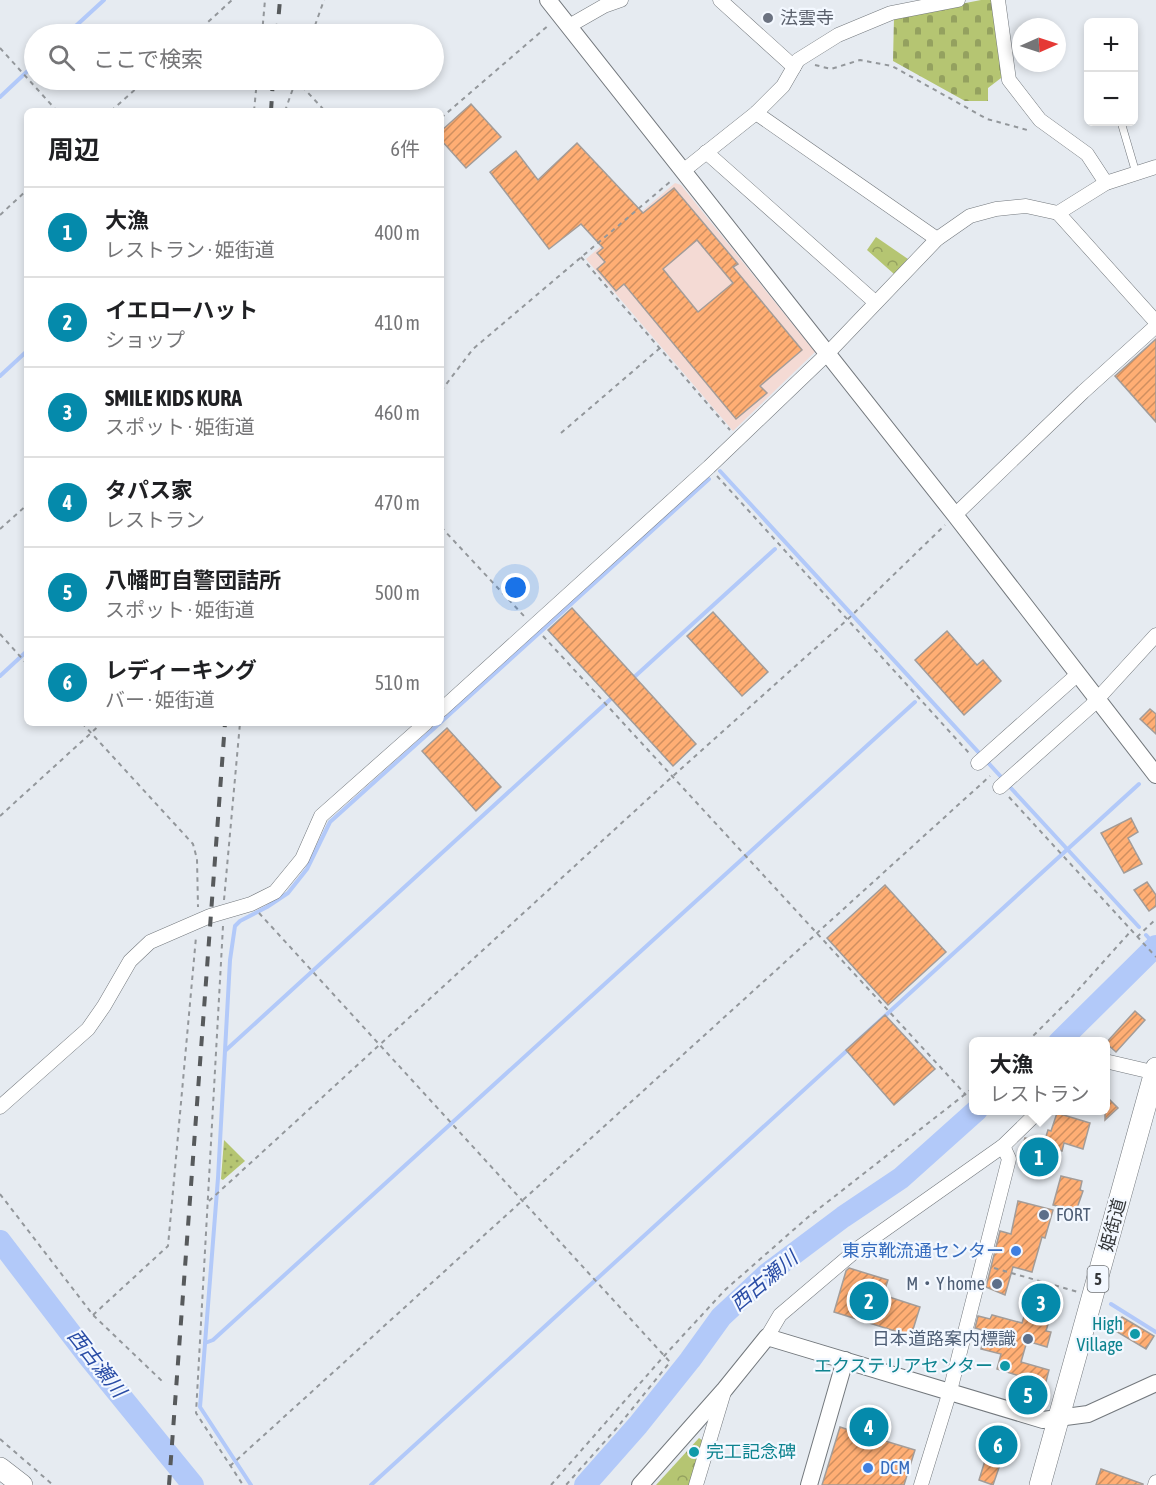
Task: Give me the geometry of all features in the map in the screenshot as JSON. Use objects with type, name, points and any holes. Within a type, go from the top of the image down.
[{"type":"main road","name":"姫街道","points":[[1040,1485],[1156,1072]]},
{"type":"main road","points":[[0,1468],[22,1485]]},
{"type":"street","points":[[548,0],[955,515],[1156,775]]},
{"type":"street","points":[[565,21],[621,0]]},
{"type":"street","points":[[720,0],[796,64]]},
{"type":"street","points":[[683,171],[756,113],[783,86],[796,64],[838,35],[891,14],[958,0]]},
{"type":"street","points":[[998,0],[1010,80],[1040,120],[1087,154],[1106,183]]},
{"type":"street","points":[[756,113],[937,239]]},
{"type":"street","points":[[706,152],[874,302]]},
{"type":"street","points":[[1058,213],[1106,183],[1156,167]]},
{"type":"street","points":[[444,707],[709,467],[827,354],[874,302],[937,239],[970,216],[996,208],[1026,206],[1058,213],[1156,324],[955,515]]},
{"type":"street","points":[[1000,787],[1098,698],[1156,635]]},
{"type":"street","points":[[978,763],[1078,674]]},
{"type":"street","points":[[0,1107],[88,1029],[130,961],[150,942],[223,912],[251,904],[275,891],[302,859],[321,816],[423,726]]},
{"type":"street","points":[[1110,1062],[1156,1072]]},
{"type":"street","points":[[640,1485],[725,1389],[767,1337],[780,1315],[861,1247],[1004,1146],[1035,1115]]},
{"type":"street","points":[[921,1485],[950,1391],[1009,1159],[1004,1146]]},
{"type":"street","points":[[767,1337],[1043,1420],[1088,1414],[1156,1383]]},
{"type":"street","points":[[809,1485],[846,1360]]},
{"type":"street","points":[[696,1485],[725,1389]]},
{"type":"lane","points":[[1122,126],[1136,173]]},
{"type":"path","points":[[206,24],[232,0]]},
{"type":"path","points":[[263,24],[265,0]]},
{"type":"path","points":[[316,24],[324,0]]},
{"type":"path","points":[[444,116],[565,21]]},
{"type":"path","points":[[0,48],[24,75]]},
{"type":"path","points":[[796,64],[831,69],[860,60],[892,66],[987,119],[1034,132],[1051,128]]},
{"type":"path","points":[[38,90],[54,108]]},
{"type":"path","points":[[114,108],[135,90]]},
{"type":"path","points":[[255,108],[257,90]]},
{"type":"path","points":[[286,108],[292,90]]},
{"type":"path","points":[[305,90],[322,108]]},
{"type":"path","points":[[444,386],[473,349],[683,171]]},
{"type":"path","points":[[0,215],[24,193]]},
{"type":"path","points":[[581,256],[738,439]]},
{"type":"path","points":[[561,433],[660,348]]},
{"type":"path","points":[[709,467],[1156,957]]},
{"type":"path","points":[[0,530],[24,508]]},
{"type":"path","points":[[209,1201],[673,776],[848,620],[955,515]]},
{"type":"path","points":[[444,530],[966,1095]]},
{"type":"path","points":[[0,634],[24,661]]},
{"type":"path","points":[[85,726],[193,844],[197,859],[198,922],[168,1246],[93,1315]]},
{"type":"path","points":[[0,816],[99,726]]},
{"type":"path","points":[[240,726],[223,912],[196,1413],[243,1485]]},
{"type":"path","points":[[230,1466],[990,776]]},
{"type":"path","points":[[251,904],[670,1362],[615,1430],[566,1485]]},
{"type":"path","points":[[1138,939],[1156,919]]},
{"type":"path","points":[[1031,1037],[1070,999],[1131,931]]},
{"type":"path","points":[[551,1485],[725,1290],[807,1218],[969,1092]]},
{"type":"path","points":[[0,1194],[93,1315],[163,1382]]},
{"type":"path","points":[[982,1264],[1078,1292]]},
{"type":"path","points":[[0,1438],[53,1485]]},
{"type":"shaded area","points":[[675,183],[681,185],[815,352],[733,431],[586,259]]},
{"type":"green space","points":[[981,0],[993,0],[1005,75],[988,88],[988,101],[965,101],[893,61],[894,17]]},
{"type":"green space","points":[[876,237],[908,259],[894,274],[867,250]]},
{"type":"green space","points":[[224,1140],[245,1161],[223,1180],[221,1179]]},
{"type":"green space","points":[[699,1438],[705,1442],[691,1485],[656,1485]]},
{"type":"building","points":[[471,104],[501,137],[466,168],[444,143],[444,128]]},
{"type":"building","points":[[577,143],[643,213],[674,188],[738,264],[733,267],[802,350],[760,386],[767,393],[736,419],[624,284],[616,291],[597,269],[605,262],[597,253],[603,248],[581,224],[549,249],[490,172],[516,151],[538,180]],"holes":[[[697,240],[733,283],[698,312],[663,269]]]},
{"type":"building","points":[[1156,339],[1156,422],[1115,376]]},
{"type":"building","points":[[572,608],[696,744],[673,766],[548,630]]},
{"type":"building","points":[[713,612],[768,672],[742,696],[687,636]]},
{"type":"building","points":[[947,631],[977,665],[983,660],[1001,681],[964,715],[915,660]]},
{"type":"building","points":[[1150,709],[1156,714],[1156,734],[1140,719]]},
{"type":"building","points":[[447,728],[501,787],[476,811],[422,751]]},
{"type":"building","points":[[1131,818],[1138,832],[1128,838],[1142,864],[1124,873],[1101,833]]},
{"type":"building","points":[[1147,882],[1156,895],[1156,906],[1149,911],[1134,890]]},
{"type":"building","points":[[885,885],[946,952],[888,1005],[827,938]]},
{"type":"building","points":[[1135,1011],[1145,1020],[1116,1052],[1110,1047],[1110,1039]]},
{"type":"building","points":[[885,1015],[935,1069],[894,1105],[846,1050]]},
{"type":"building","points":[[1110,1100],[1118,1108],[1105,1120],[1105,1115],[1110,1115]]},
{"type":"building","points":[[1056,1115],[1090,1123],[1083,1149],[1064,1143],[1062,1151],[1059,1150],[1054,1169],[1019,1159],[1025,1138],[1044,1143],[1048,1130],[1051,1131]]},
{"type":"building","points":[[1061,1176],[1082,1181],[1080,1190],[1083,1191],[1076,1211],[1053,1205]]},
{"type":"building","points":[[1018,1201],[1053,1210],[1032,1272],[1013,1267],[1005,1295],[986,1287],[1000,1231],[1011,1234]]},
{"type":"building","points":[[849,1268],[888,1280],[883,1295],[920,1307],[911,1336],[834,1312],[846,1271]]},
{"type":"building","points":[[1033,1287],[1057,1294],[1046,1331],[1051,1332],[1047,1347],[1027,1341],[1021,1362],[1049,1370],[1044,1389],[1039,1387],[1034,1402],[1018,1398],[1023,1377],[997,1369],[1001,1354],[981,1349],[986,1331],[975,1328],[978,1316],[990,1319],[992,1315],[1022,1323]]},
{"type":"building","name":"High Village","points":[[1122,1317],[1154,1336],[1146,1349],[1114,1330]]},
{"type":"building","name":"DCM","points":[[864,1422],[876,1425],[872,1437],[915,1450],[904,1485],[822,1485],[840,1427],[861,1434]]},
{"type":"building","points":[[996,1425],[1012,1430],[993,1485],[979,1480]]},
{"type":"building","points":[[1101,1469],[1143,1484],[1143,1485],[1096,1485]]},
{"type":"waterway","points":[[78,24],[104,0]]},
{"type":"waterway","points":[[0,97],[24,74]]},
{"type":"waterway","points":[[0,376],[24,354]]},
{"type":"waterway","points":[[720,471],[1003,779]]},
{"type":"waterway","points":[[444,719],[709,479]]},
{"type":"waterway","points":[[631,680],[775,549]]},
{"type":"waterway","points":[[0,676],[24,654]]},
{"type":"waterway","points":[[226,1050],[615,695]]},
{"type":"waterway","points":[[205,1343],[213,1340],[915,702]]},
{"type":"waterway","points":[[251,1485],[200,1407],[218,1178],[230,960],[235,926],[288,893],[307,869],[330,822],[437,726]]},
{"type":"waterway","points":[[371,1485],[1139,784]]},
{"type":"waterway","points":[[1009,786],[1139,927]]},
{"type":"waterway","points":[[1146,935],[1156,946]]},
{"type":"waterway","name":"西古瀬川","points":[[1064,1037],[1156,946]]},
{"type":"waterway","name":"西古瀬川","points":[[585,1485],[638,1425],[721,1317],[767,1274],[843,1217],[901,1178],[971,1115]]},
{"type":"waterway","name":"西古瀬川","points":[[0,1241],[88,1356],[193,1485]]},
{"type":"waterway","points":[[1111,1304],[1156,1332]]},
{"type":"railway","points":[[278,24],[280,0]]},
{"type":"railway","points":[[271,108],[272,90]]},
{"type":"railway","points":[[169,1485],[225,726]]},
{"type":"place","name":"法雲寺","points":[[768,18]]},
{"type":"place","name":"大漁","points":[[1039,1157]]},
{"type":"place","name":"FORT","points":[[1044,1215]]},
{"type":"place","name":"東京靴流通センター","points":[[1016,1251]]},
{"type":"place","name":"M・Y home","points":[[997,1284]]},
{"type":"place","name":"イエローハット","points":[[869,1301]]},
{"type":"place","name":"SMILE KIDS KURA","points":[[1041,1303]]},
{"type":"place","name":"High Village","points":[[1135,1334]]},
{"type":"place","name":"日本道路案内標識","points":[[1028,1339]]},
{"type":"place","name":"エクステリアセンター","points":[[1005,1366]]},
{"type":"place","name":"八幡町自警団詰所","points":[[1028,1395]]},
{"type":"place","name":"タパス家","points":[[869,1427]]},
{"type":"place","name":"レディーキング","points":[[998,1445]]},
{"type":"place","name":"完工記念碑","points":[[694,1452]]},
{"type":"place","name":"DCM","points":[[868,1468]]}]
